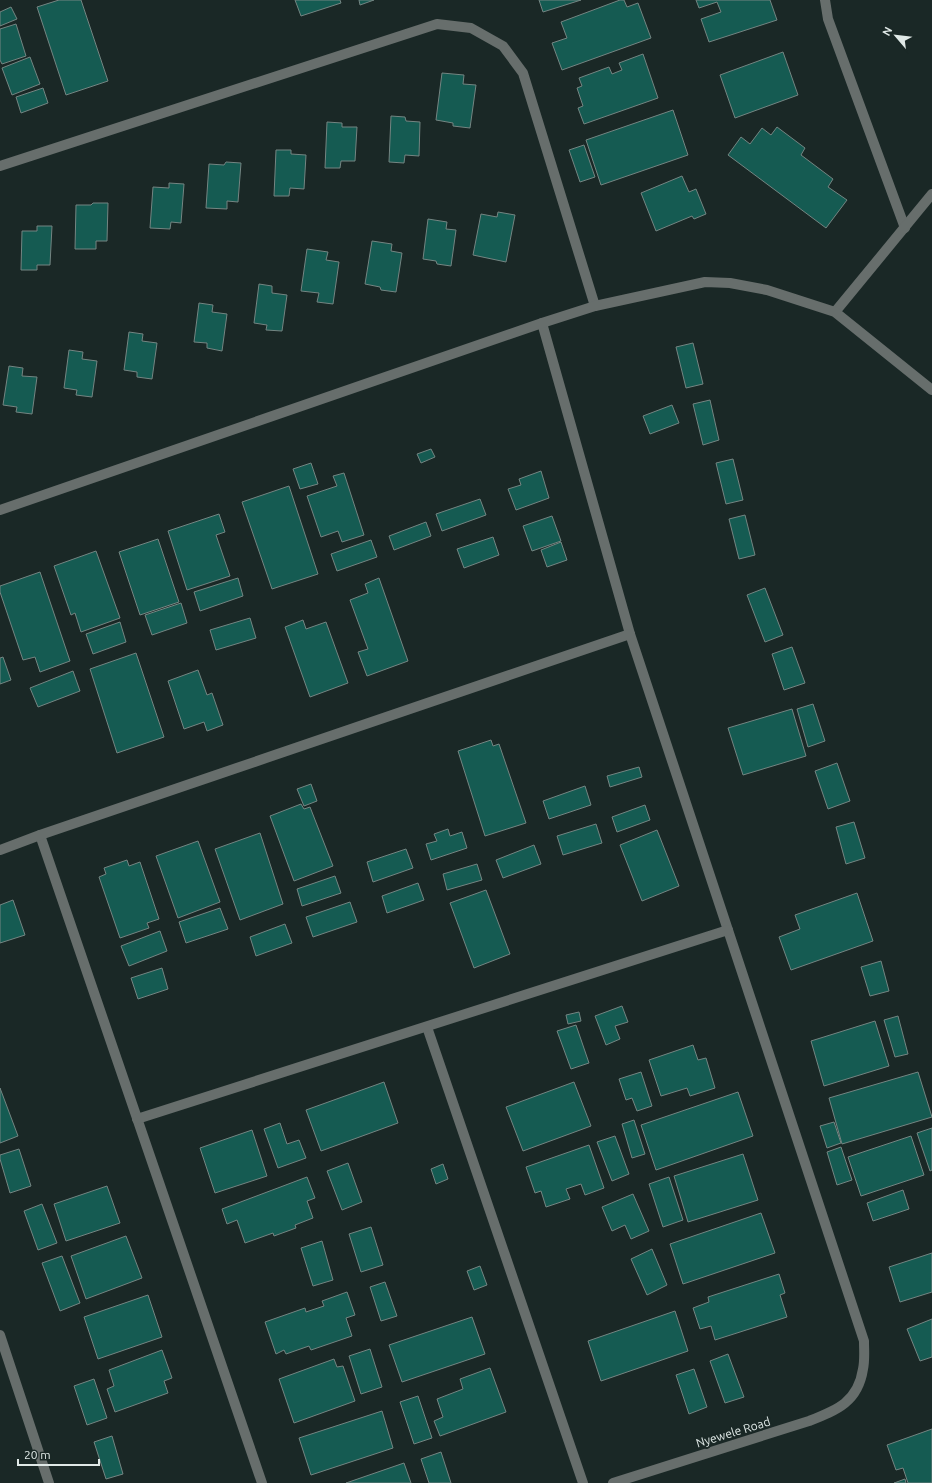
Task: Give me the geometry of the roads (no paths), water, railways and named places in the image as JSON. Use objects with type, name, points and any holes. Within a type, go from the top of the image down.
[{"type":"street","points":[[825,0],[828,19],[905,228]]},
{"type":"street","points":[[0,166],[437,24],[471,28],[503,46],[523,73],[595,306]]},
{"type":"street","points":[[835,312],[932,194]]},
{"type":"street","points":[[0,510],[542,323],[595,306],[705,282],[730,283],[767,290],[835,312],[932,390]]},
{"type":"street","points":[[138,1118],[728,930],[630,634],[542,323]]},
{"type":"street","points":[[0,850],[40,835],[630,634]]},
{"type":"street","points":[[40,835],[262,1483]]},
{"type":"street","name":"Nyewele Road","points":[[613,1483],[809,1422],[834,1411],[855,1394],[863,1369],[864,1341],[728,930]]},
{"type":"street","points":[[427,1027],[583,1483]]},
{"type":"street","points":[[0,1335],[49,1483]]}]
